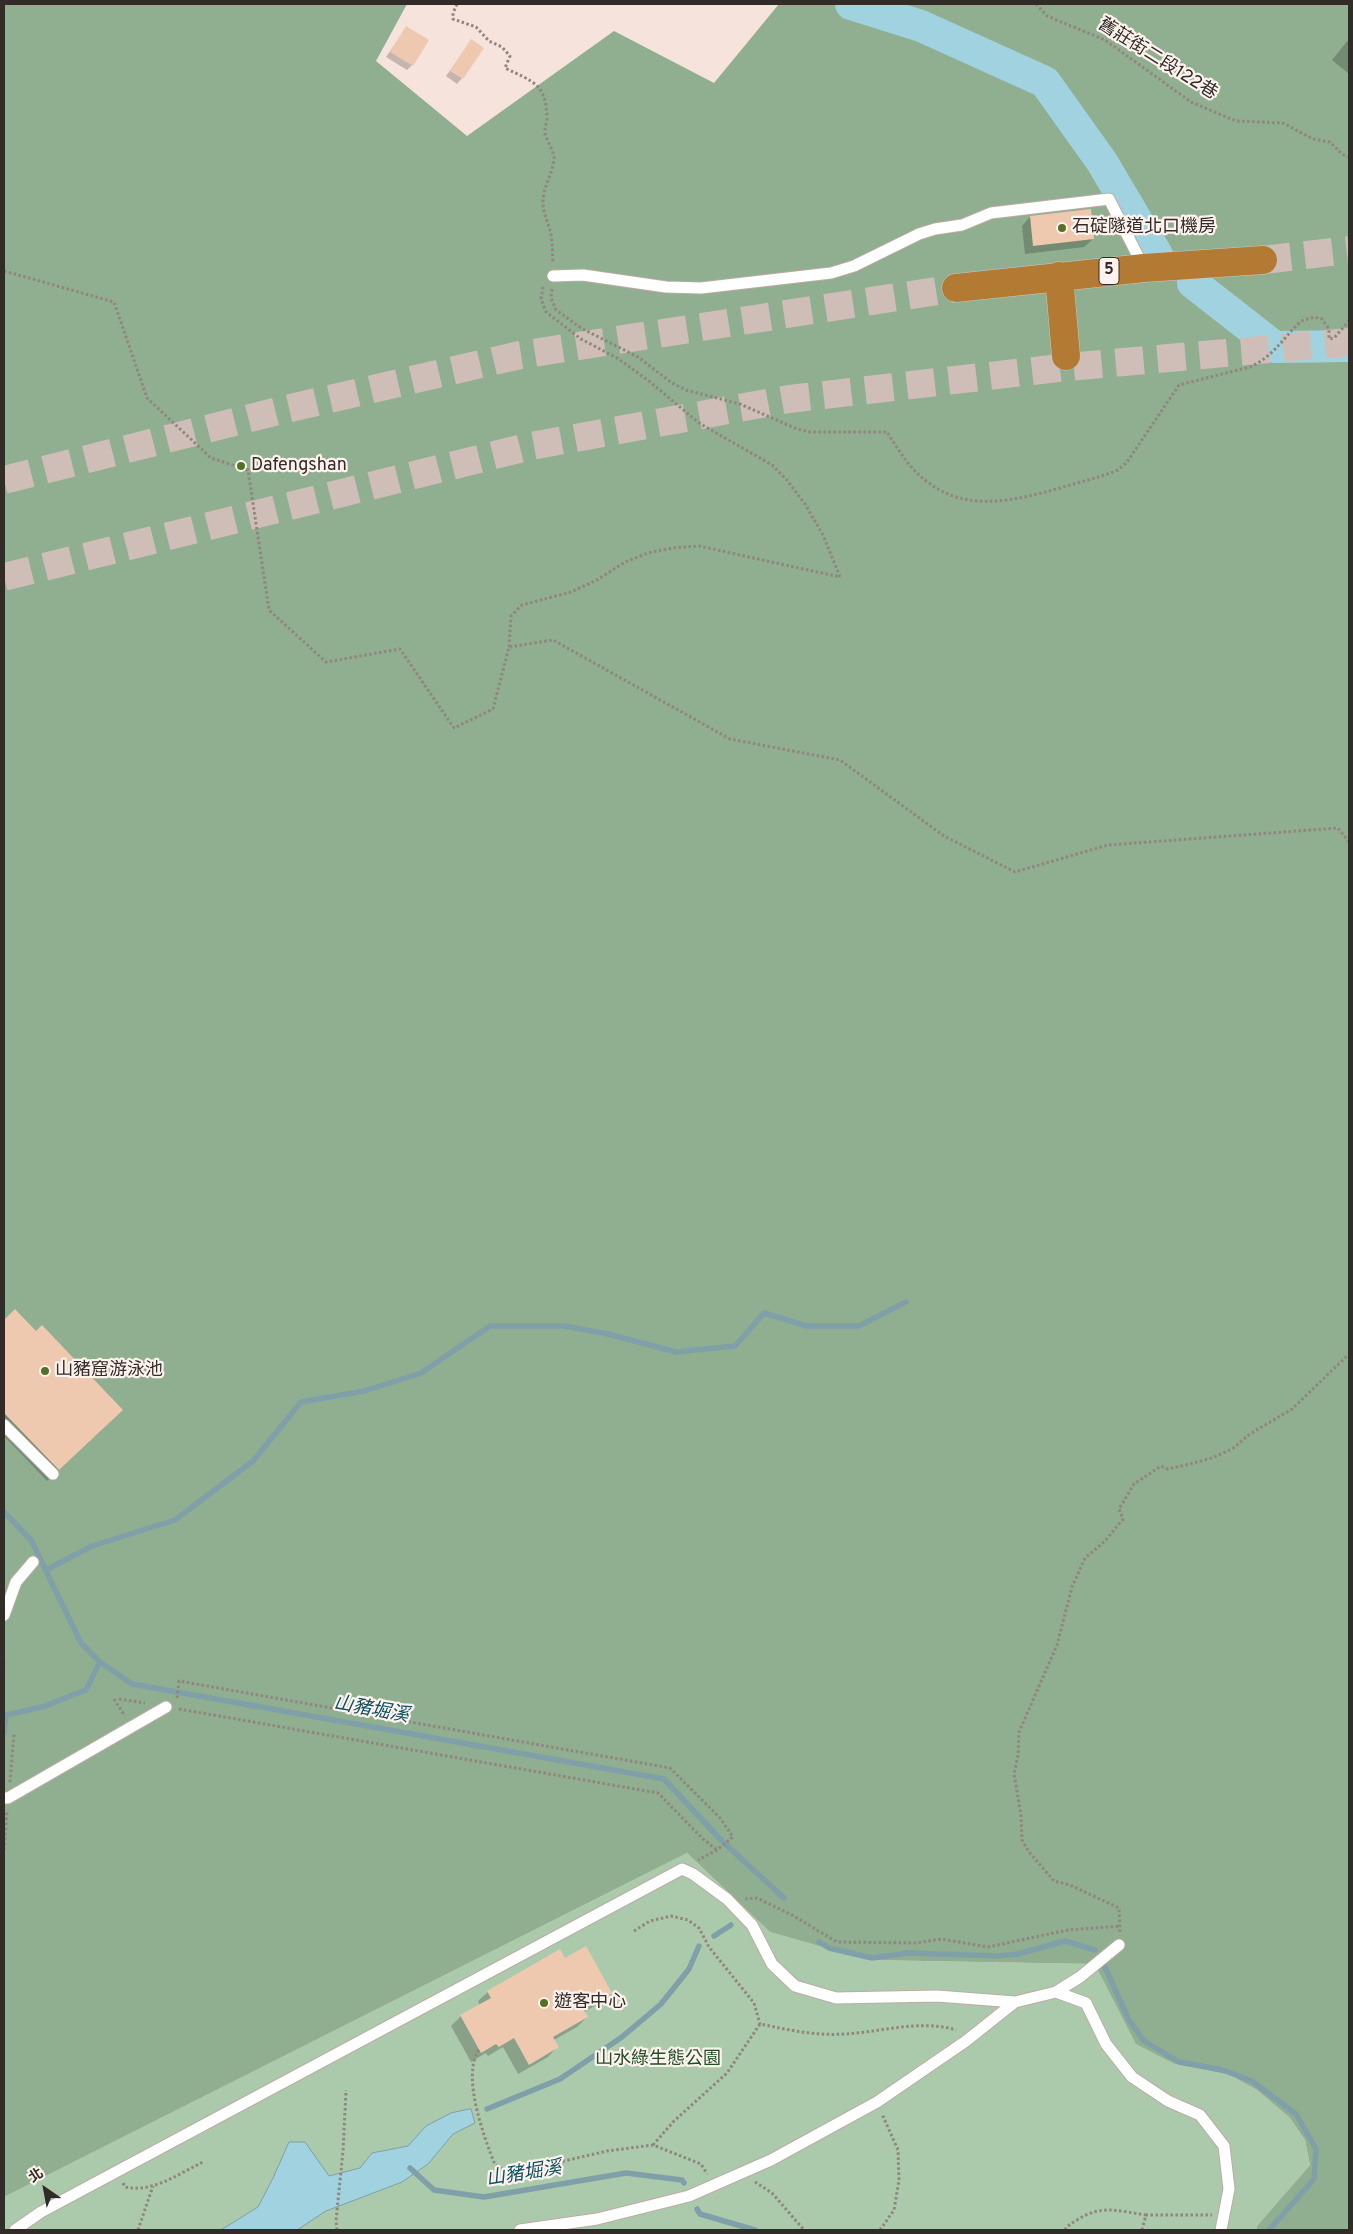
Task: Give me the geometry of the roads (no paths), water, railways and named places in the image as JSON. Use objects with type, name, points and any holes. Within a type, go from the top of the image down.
[{"type":"highway","name":"5","points":[[956,288],[1144,268],[1263,260]]},
{"type":"highway","points":[[1059,276],[1066,356]]},
{"type":"lane","points":[[553,276],[583,275],[666,287],[701,288],[832,272],[854,266],[919,234],[935,229],[962,225],[991,213],[1109,199],[1144,268]]},
{"type":"lane","points":[[4,1425],[53,1474]]},
{"type":"lane","points":[[4,1615],[16,1582],[33,1562]]},
{"type":"lane","points":[[6,1798],[171,1708]]},
{"type":"lane","points":[[15,2230],[41,2212],[682,1869],[727,1899],[752,1925],[772,1964],[795,1986],[836,1998],[937,1996],[1015,2002],[1056,1992],[1080,1977],[1119,1945]]},
{"type":"lane","points":[[1056,1992],[1086,2003],[1106,2044],[1132,2077],[1168,2100],[1200,2115],[1224,2146],[1229,2189],[1221,2230]]},
{"type":"lane","points":[[520,2230],[596,2219],[689,2196],[771,2160],[877,2102],[974,2036],[1015,2002]]},
{"type":"water","points":[[471,2109],[475,2123],[453,2134],[428,2164],[402,2182],[326,2211],[297,2230],[221,2230],[258,2207],[289,2142],[305,2142],[329,2176],[360,2168],[372,2153],[408,2146],[426,2126],[451,2113]]},
{"type":"waterway","points":[[851,4],[921,26],[1045,82],[1102,162],[1157,255]]},
{"type":"waterway","points":[[1193,283],[1275,347],[1349,346]]},
{"type":"waterway","points":[[46,1570],[92,1546],[175,1520],[253,1461],[301,1402],[364,1391],[421,1373],[490,1326],[564,1326],[608,1334],[676,1352],[735,1346],[764,1313],[807,1326],[859,1326],[906,1302]]},
{"type":"waterway","name":"山豬堀溪","points":[[4,1512],[31,1540],[81,1643],[100,1662],[132,1684],[664,1779],[722,1841],[784,1898]]},
{"type":"waterway","points":[[4,1732],[6,1715],[42,1707],[86,1690],[100,1662]]},
{"type":"waterway","name":"山豬堀溪","points":[[714,1936],[731,1925]]},
{"type":"waterway","points":[[819,1942],[829,1948],[872,1958],[908,1953],[998,1956],[1018,1954],[1065,1941],[1095,1950]]},
{"type":"waterway","name":"山豬堀溪","points":[[487,2109],[560,2079],[622,2037],[661,2004],[689,1969],[699,1946]]},
{"type":"waterway","points":[[1104,1965],[1129,2020],[1144,2041],[1179,2062],[1223,2070],[1252,2081],[1296,2114],[1316,2149],[1314,2179],[1269,2230]]},
{"type":"waterway","name":"山豬堀溪","points":[[410,2168],[434,2190],[484,2197],[626,2173],[682,2180],[684,2183]]},
{"type":"waterway","name":"山豬堀溪","points":[[697,2209],[700,2214],[755,2230]]},
{"type":"tunnel","points":[[1263,260],[1349,250]]},
{"type":"tunnel","points":[[4,480],[286,409],[520,355],[956,288]]},
{"type":"tunnel","points":[[4,577],[531,446],[789,399],[1068,367],[1349,342]]},
{"type":"place","name":"石碇隧道北口機房","points":[[1062,228]]},
{"type":"place","name":"Dafengshan","points":[[241,466]]},
{"type":"place","name":"山豬窟游泳池","points":[[45,1371]]},
{"type":"place","name":"遊客中心","points":[[544,2003]]},
{"type":"park label","name":"山水綠生態公園","points":[[658,2060]]}]
